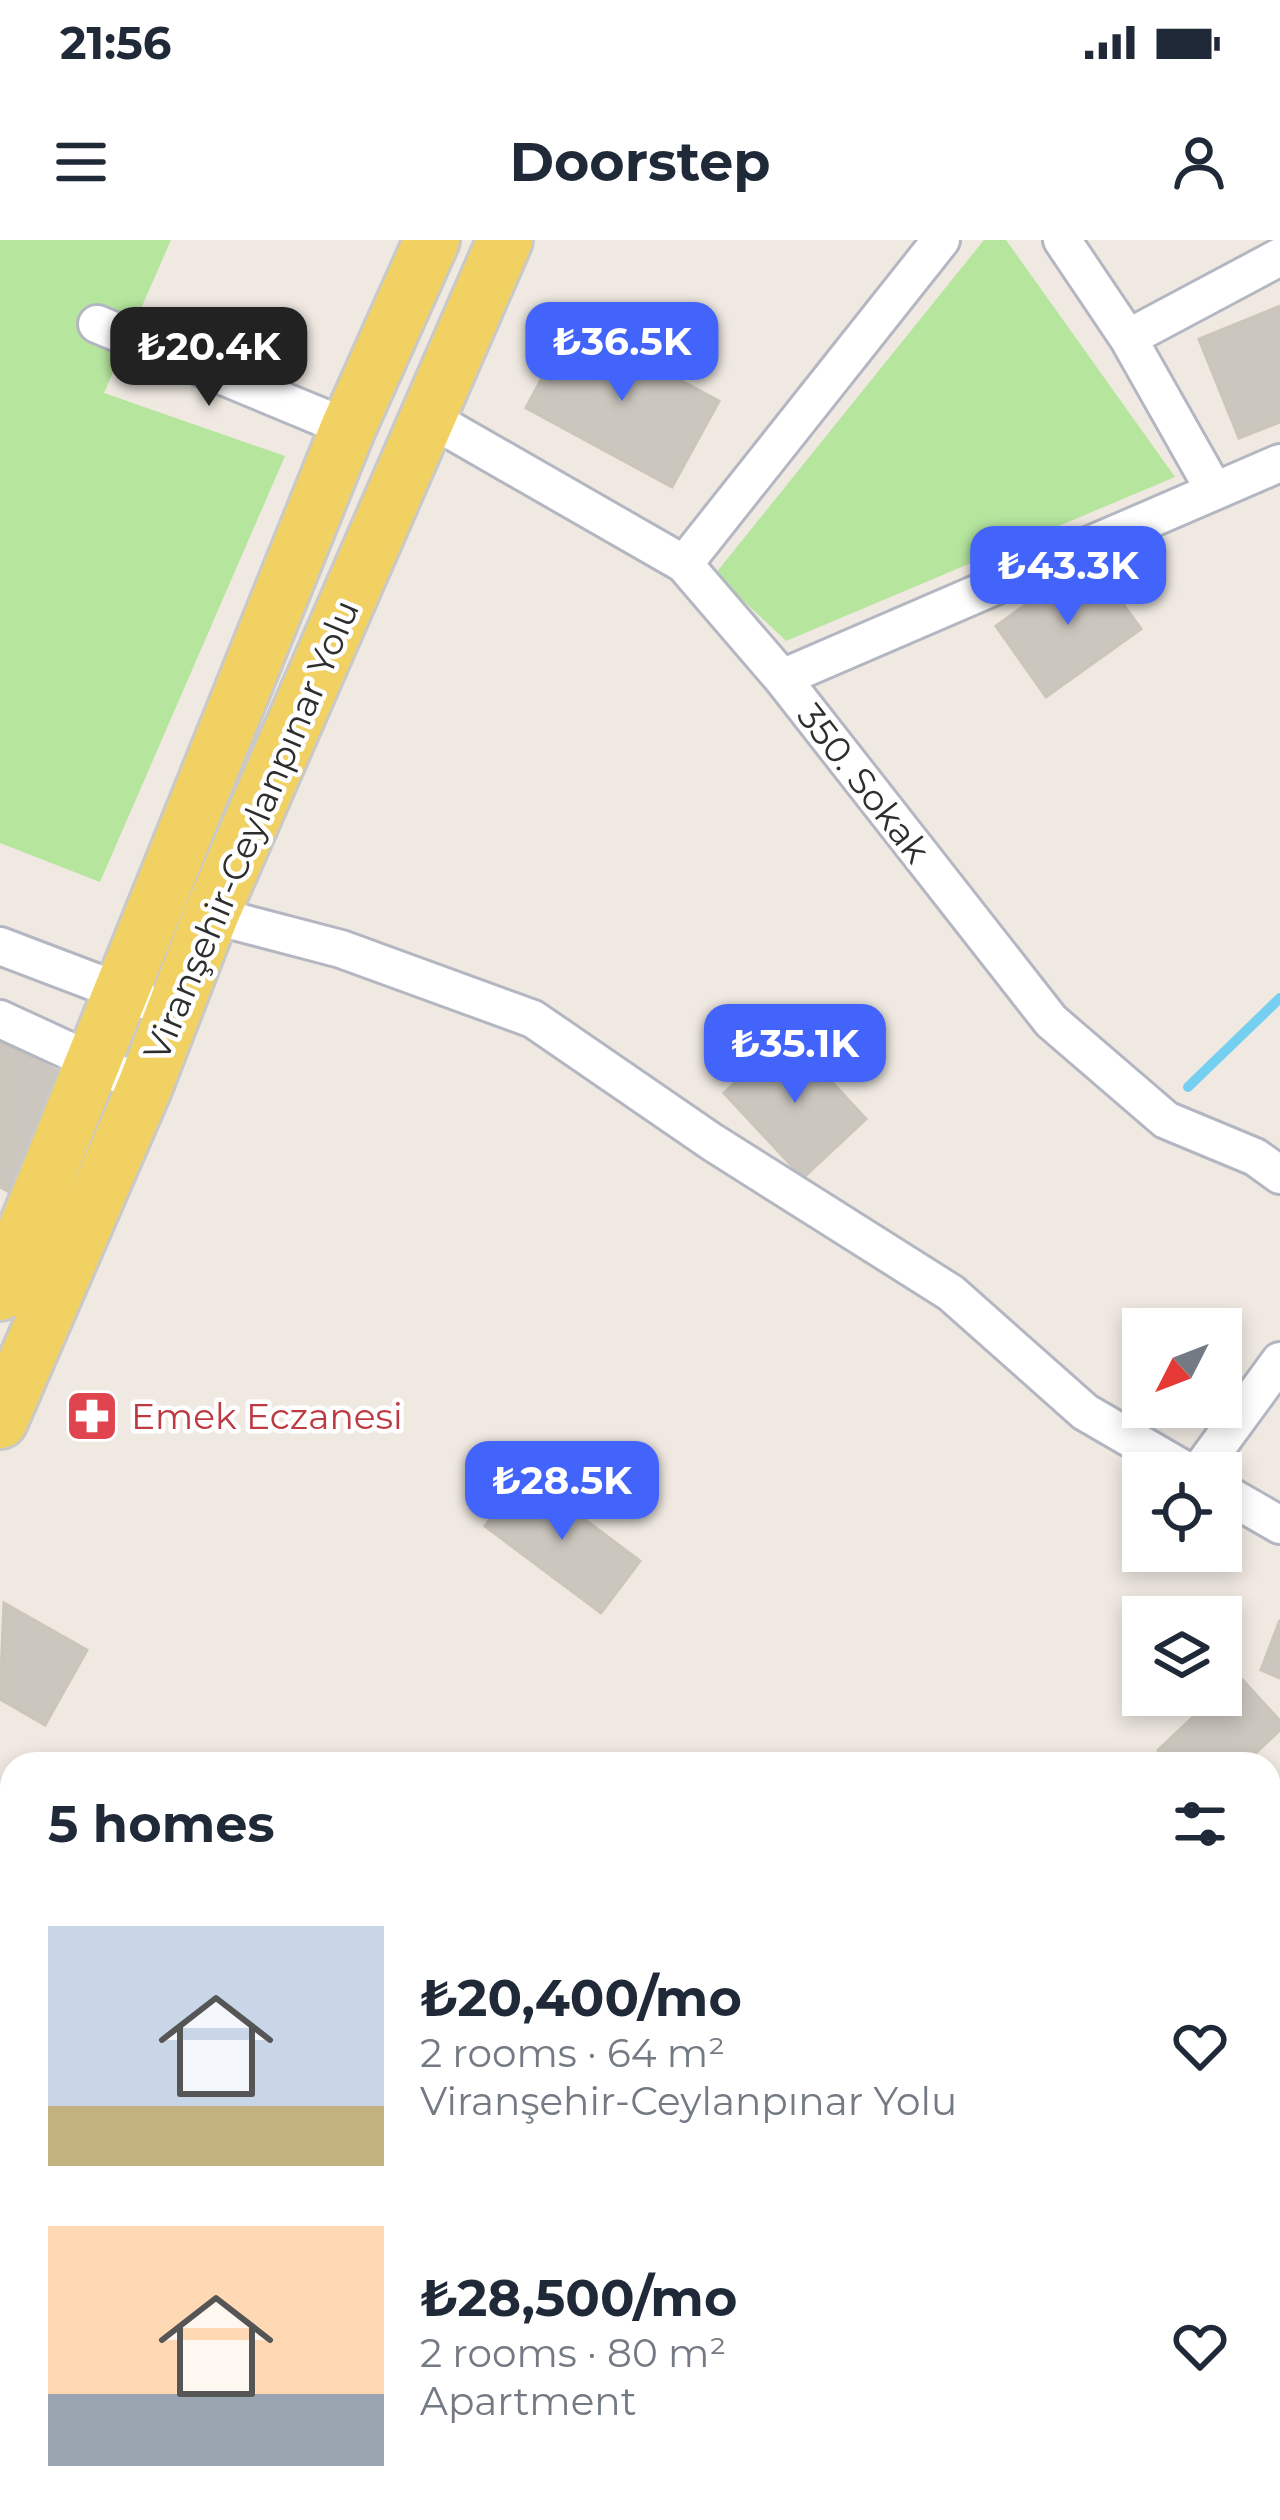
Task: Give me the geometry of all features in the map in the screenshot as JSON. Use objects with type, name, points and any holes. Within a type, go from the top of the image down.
[{"type":"main road","name":"Viranşehir-Ceylanpınar Yolu","points":[[0,1293],[348,428],[432,240]]},
{"type":"main road","name":"Viranşehir-Ceylanpınar Yolu","points":[[0,1421],[146,1086],[211,915],[506,240]]},
{"type":"street","points":[[684,564],[941,240]]},
{"type":"street","points":[[1062,240],[1128,338],[1214,490]]},
{"type":"street","points":[[1128,338],[1280,257]]},
{"type":"street","points":[[97,324],[348,428]]},
{"type":"street","name":"350. Sokak","points":[[426,416],[684,564],[782,678],[1051,1022],[1166,1120],[1256,1157],[1280,1174]]},
{"type":"street","points":[[782,678],[1280,463]]},
{"type":"street","points":[[211,915],[341,949],[533,1019],[712,1142],[951,1293],[1085,1412],[1156,1452]]},
{"type":"street","points":[[0,946],[175,1010]]},
{"type":"street","points":[[0,1019],[146,1086]]},
{"type":"street","points":[[1210,1452],[1280,1361]]},
{"type":"street","points":[[1242,1503],[1280,1525]]},
{"type":"green space","points":[[0,240],[171,240],[104,393],[285,456],[100,882],[0,843]]},
{"type":"green space","points":[[984,240],[1006,240],[1175,477],[786,641],[715,574]]},
{"type":"building","points":[[1280,306],[1280,422],[1239,438],[1199,339]]},
{"type":"building","points":[[572,322],[719,401],[672,487],[526,408]]},
{"type":"building","points":[[1090,558],[1141,629],[1046,697],[996,626]]},
{"type":"building","points":[[787,1034],[866,1119],[803,1178],[724,1093]]},
{"type":"building","points":[[0,1042],[71,1078],[13,1194],[0,1187]]},
{"type":"building","points":[[524,1474],[640,1561],[601,1613],[485,1526]]},
{"type":"building","points":[[4,1603],[87,1650],[45,1725],[0,1699]]},
{"type":"building","points":[[1280,1620],[1280,1678],[1261,1670]]},
{"type":"building","points":[[1242,1679],[1280,1721],[1280,1730],[1257,1752],[1160,1752],[1194,1716],[1242,1716]]},
{"type":"waterway","points":[[1188,1087],[1280,998]]},
{"type":"place","name":"Emek Eczanesi","points":[[92,1416]]}]
